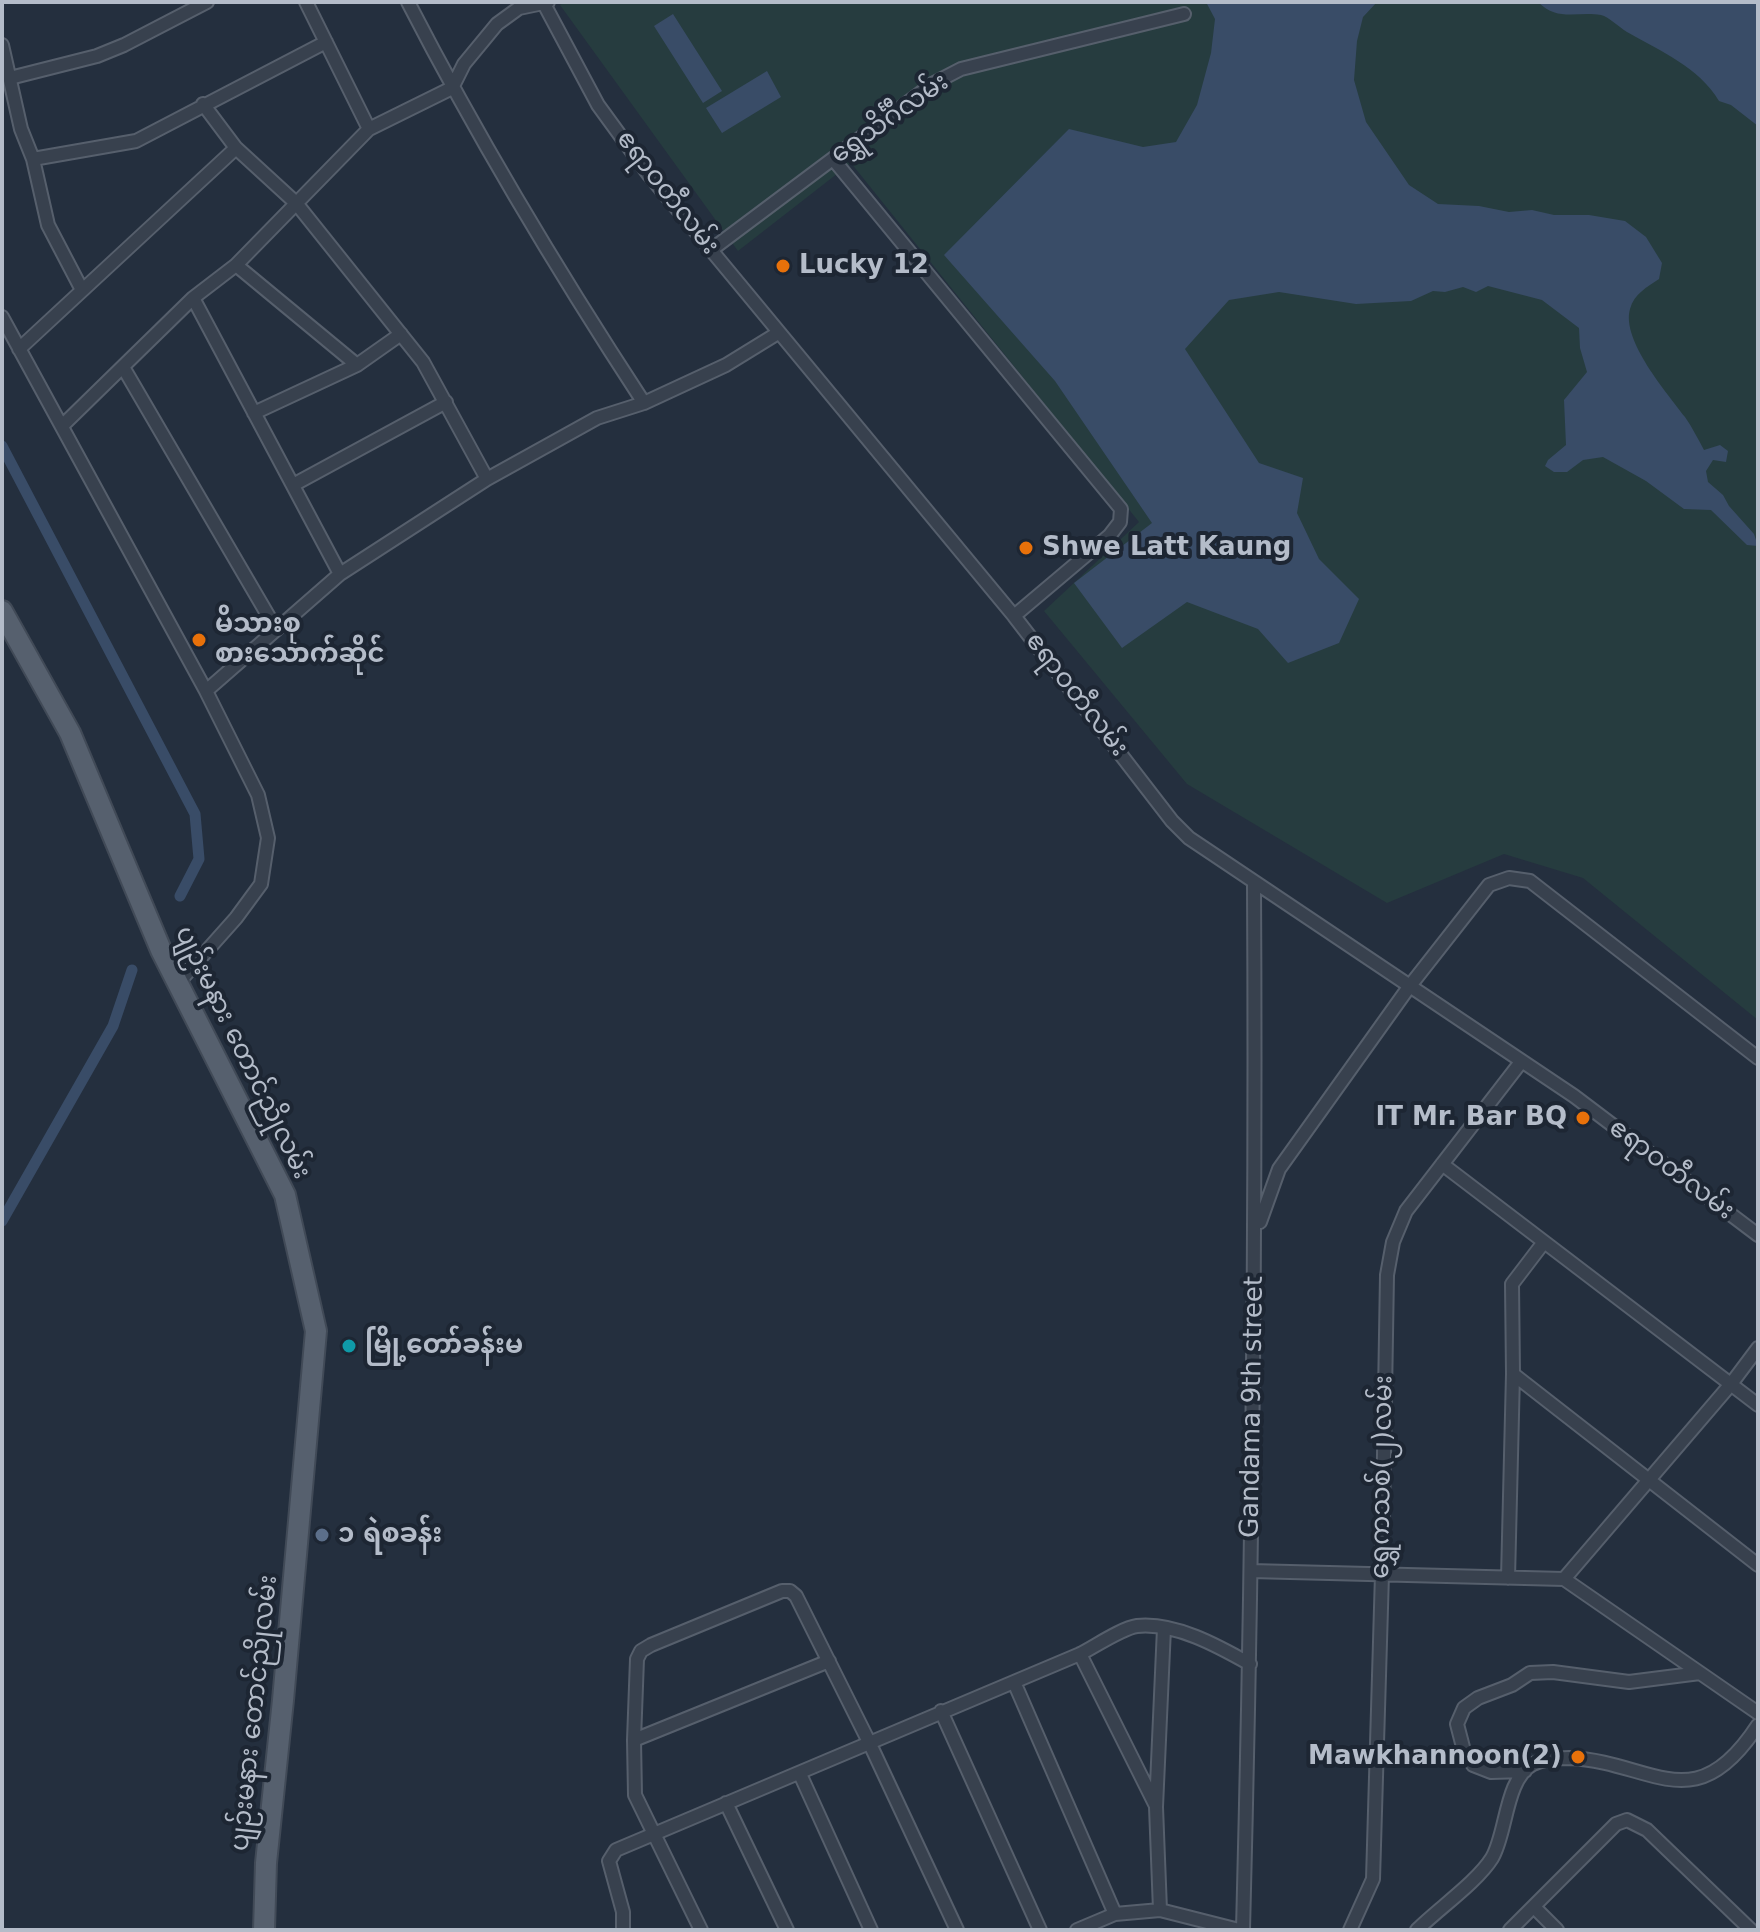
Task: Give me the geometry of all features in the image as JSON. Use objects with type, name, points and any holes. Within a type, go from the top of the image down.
[{"type":"main road","name":"ပျဉ်းမနား တောင်ညိုလမ်း","points":[[2,611],[70,733],[161,950],[285,1195],[316,1331],[266,1863],[264,1930]]},
{"type":"street","points":[[10,78],[97,56],[207,2]]},
{"type":"street","points":[[306,2],[369,129]]},
{"type":"street","points":[[408,2],[452,88],[557,269],[644,403]]},
{"type":"street","points":[[62,426],[193,298],[236,265],[369,129],[452,88],[464,64],[497,24],[519,8],[545,3]]},
{"type":"street","name":"ဧရာဝတီလမ်း","points":[[545,3],[598,105],[649,175],[1014,616],[1172,821],[1189,838],[1254,884],[1574,1096],[1758,1235]]},
{"type":"street","name":"ရွှေသိင်္ဂီလမ်း","points":[[711,250],[934,83],[961,69],[1184,14]]},
{"type":"street","points":[[33,159],[136,141],[326,42]]},
{"type":"street","points":[[2,45],[48,225],[82,290]]},
{"type":"street","points":[[203,104],[236,148],[296,203],[423,362],[487,479]]},
{"type":"street","points":[[19,349],[236,148]]},
{"type":"street","points":[[833,159],[1121,509],[1120,522],[1110,535],[1014,616]]},
{"type":"street","points":[[236,265],[357,365]]},
{"type":"street","points":[[193,298],[340,574]]},
{"type":"street","points":[[2,317],[206,691],[258,795],[268,838],[261,884],[236,918],[179,982]]},
{"type":"street","points":[[206,691],[340,574],[487,479],[597,418],[644,403],[726,365],[778,333]]},
{"type":"street","points":[[254,413],[357,365],[401,334]]},
{"type":"street","points":[[123,367],[276,629]]},
{"type":"street","points":[[293,485],[446,402]]},
{"type":"street","points":[[1256,1234],[1279,1169],[1409,987],[1489,885],[1509,878],[1530,881],[1758,1058]]},
{"type":"street","name":"Gandama 9th street","points":[[1241,1930],[1250,1664],[1256,1234],[1254,884]]},
{"type":"street","name":"ရွှေကသစ်(၂)လမ်း","points":[[1350,1930],[1373,1879],[1387,1275],[1393,1242],[1406,1211],[1521,1062]]},
{"type":"street","points":[[1442,1164],[1758,1405]]},
{"type":"street","points":[[1508,1578],[1512,1284],[1544,1242]]},
{"type":"street","points":[[1564,1579],[1731,1384],[1758,1348]]},
{"type":"street","points":[[1513,1374],[1758,1565]]},
{"type":"street","points":[[1251,1571],[1564,1579],[1758,1713]]},
{"type":"street","points":[[701,1930],[635,1795],[636,1668],[641,1651],[782,1591],[790,1591],[796,1596],[870,1744],[957,1930]]},
{"type":"street","points":[[623,1930],[623,1912],[609,1861],[616,1850],[1080,1654],[1134,1626],[1164,1628],[1217,1645],[1250,1664]]},
{"type":"street","points":[[1160,1910],[1156,1807],[1164,1628]]},
{"type":"street","points":[[1080,1654],[1156,1807]]},
{"type":"street","points":[[634,1740],[829,1661]]},
{"type":"street","points":[[1525,1771],[1491,1772],[1473,1765],[1464,1751],[1457,1724],[1464,1708],[1530,1673],[1553,1672],[1629,1682],[1700,1673]]},
{"type":"street","points":[[1014,1682],[1115,1914]]},
{"type":"street","points":[[941,1711],[1040,1930]]},
{"type":"street","points":[[1417,1930],[1493,1857],[1521,1775],[1533,1764],[1557,1758],[1579,1758],[1604,1762],[1663,1780],[1687,1780],[1709,1774],[1729,1762],[1758,1725]]},
{"type":"street","points":[[800,1774],[871,1930]]},
{"type":"street","points":[[726,1803],[787,1930]]},
{"type":"street","points":[[1510,1930],[1616,1824],[1627,1820],[1647,1830],[1751,1930]]},
{"type":"street","points":[[1534,1907],[1557,1930]]},
{"type":"street","points":[[1077,1930],[1115,1914],[1160,1910],[1241,1930]]},
{"type":"green space","points":[[564,2],[1758,2],[1758,1020],[1583,878],[1504,854],[1387,903],[1187,784],[1044,611],[1139,522],[851,163],[738,251],[560,5]]},
{"type":"water","points":[[1206,2],[1377,2],[1363,17],[1357,41],[1354,80],[1366,122],[1409,185],[1438,204],[1479,206],[1509,212],[1532,210],[1554,215],[1589,215],[1625,221],[1646,237],[1662,263],[1659,279],[1642,291],[1632,304],[1629,322],[1632,336],[1647,366],[1688,421],[1704,450],[1720,445],[1728,451],[1726,462],[1713,460],[1706,471],[1708,482],[1723,495],[1754,534],[1758,546],[1747,545],[1711,510],[1684,509],[1646,481],[1603,457],[1583,460],[1567,472],[1554,472],[1545,466],[1566,445],[1564,400],[1587,372],[1580,348],[1579,328],[1542,300],[1488,286],[1476,292],[1463,287],[1445,292],[1433,291],[1411,301],[1356,304],[1279,292],[1229,300],[1185,349],[1259,463],[1303,478],[1297,513],[1319,559],[1359,599],[1339,643],[1288,663],[1258,629],[1187,602],[1122,648],[1074,583],[1152,523],[1055,381],[944,255],[1069,129],[1143,147],[1176,142],[1197,105],[1211,53],[1215,19]]},
{"type":"water","points":[[1538,2],[1758,2],[1758,126],[1731,105],[1719,101],[1690,69],[1607,18],[1592,14],[1560,14]]},
{"type":"water","points":[[673,14],[722,91],[703,103],[654,26]]},
{"type":"water","points":[[767,71],[781,97],[722,133],[706,108]]},
{"type":"waterway","points":[[2,446],[195,814],[199,859],[180,896]]},
{"type":"waterway","points":[[2,1221],[113,1026],[132,970]]},
{"type":"place","name":"Lucky 12","points":[[783,266]]},
{"type":"place","name":"Shwe Latt Kaung","points":[[1026,548]]},
{"type":"place","name":"မိသားစု စားသောက်ဆိုင်","points":[[199,640]]},
{"type":"place","name":"IT Mr. Bar BQ","points":[[1583,1118]]},
{"type":"place","name":"မြို့တော်ခန်းမ","points":[[349,1346]]},
{"type":"place","name":"၁ ရဲစခန်း","points":[[322,1535]]},
{"type":"place","name":"Mawkhannoon(2)","points":[[1578,1757]]}]
